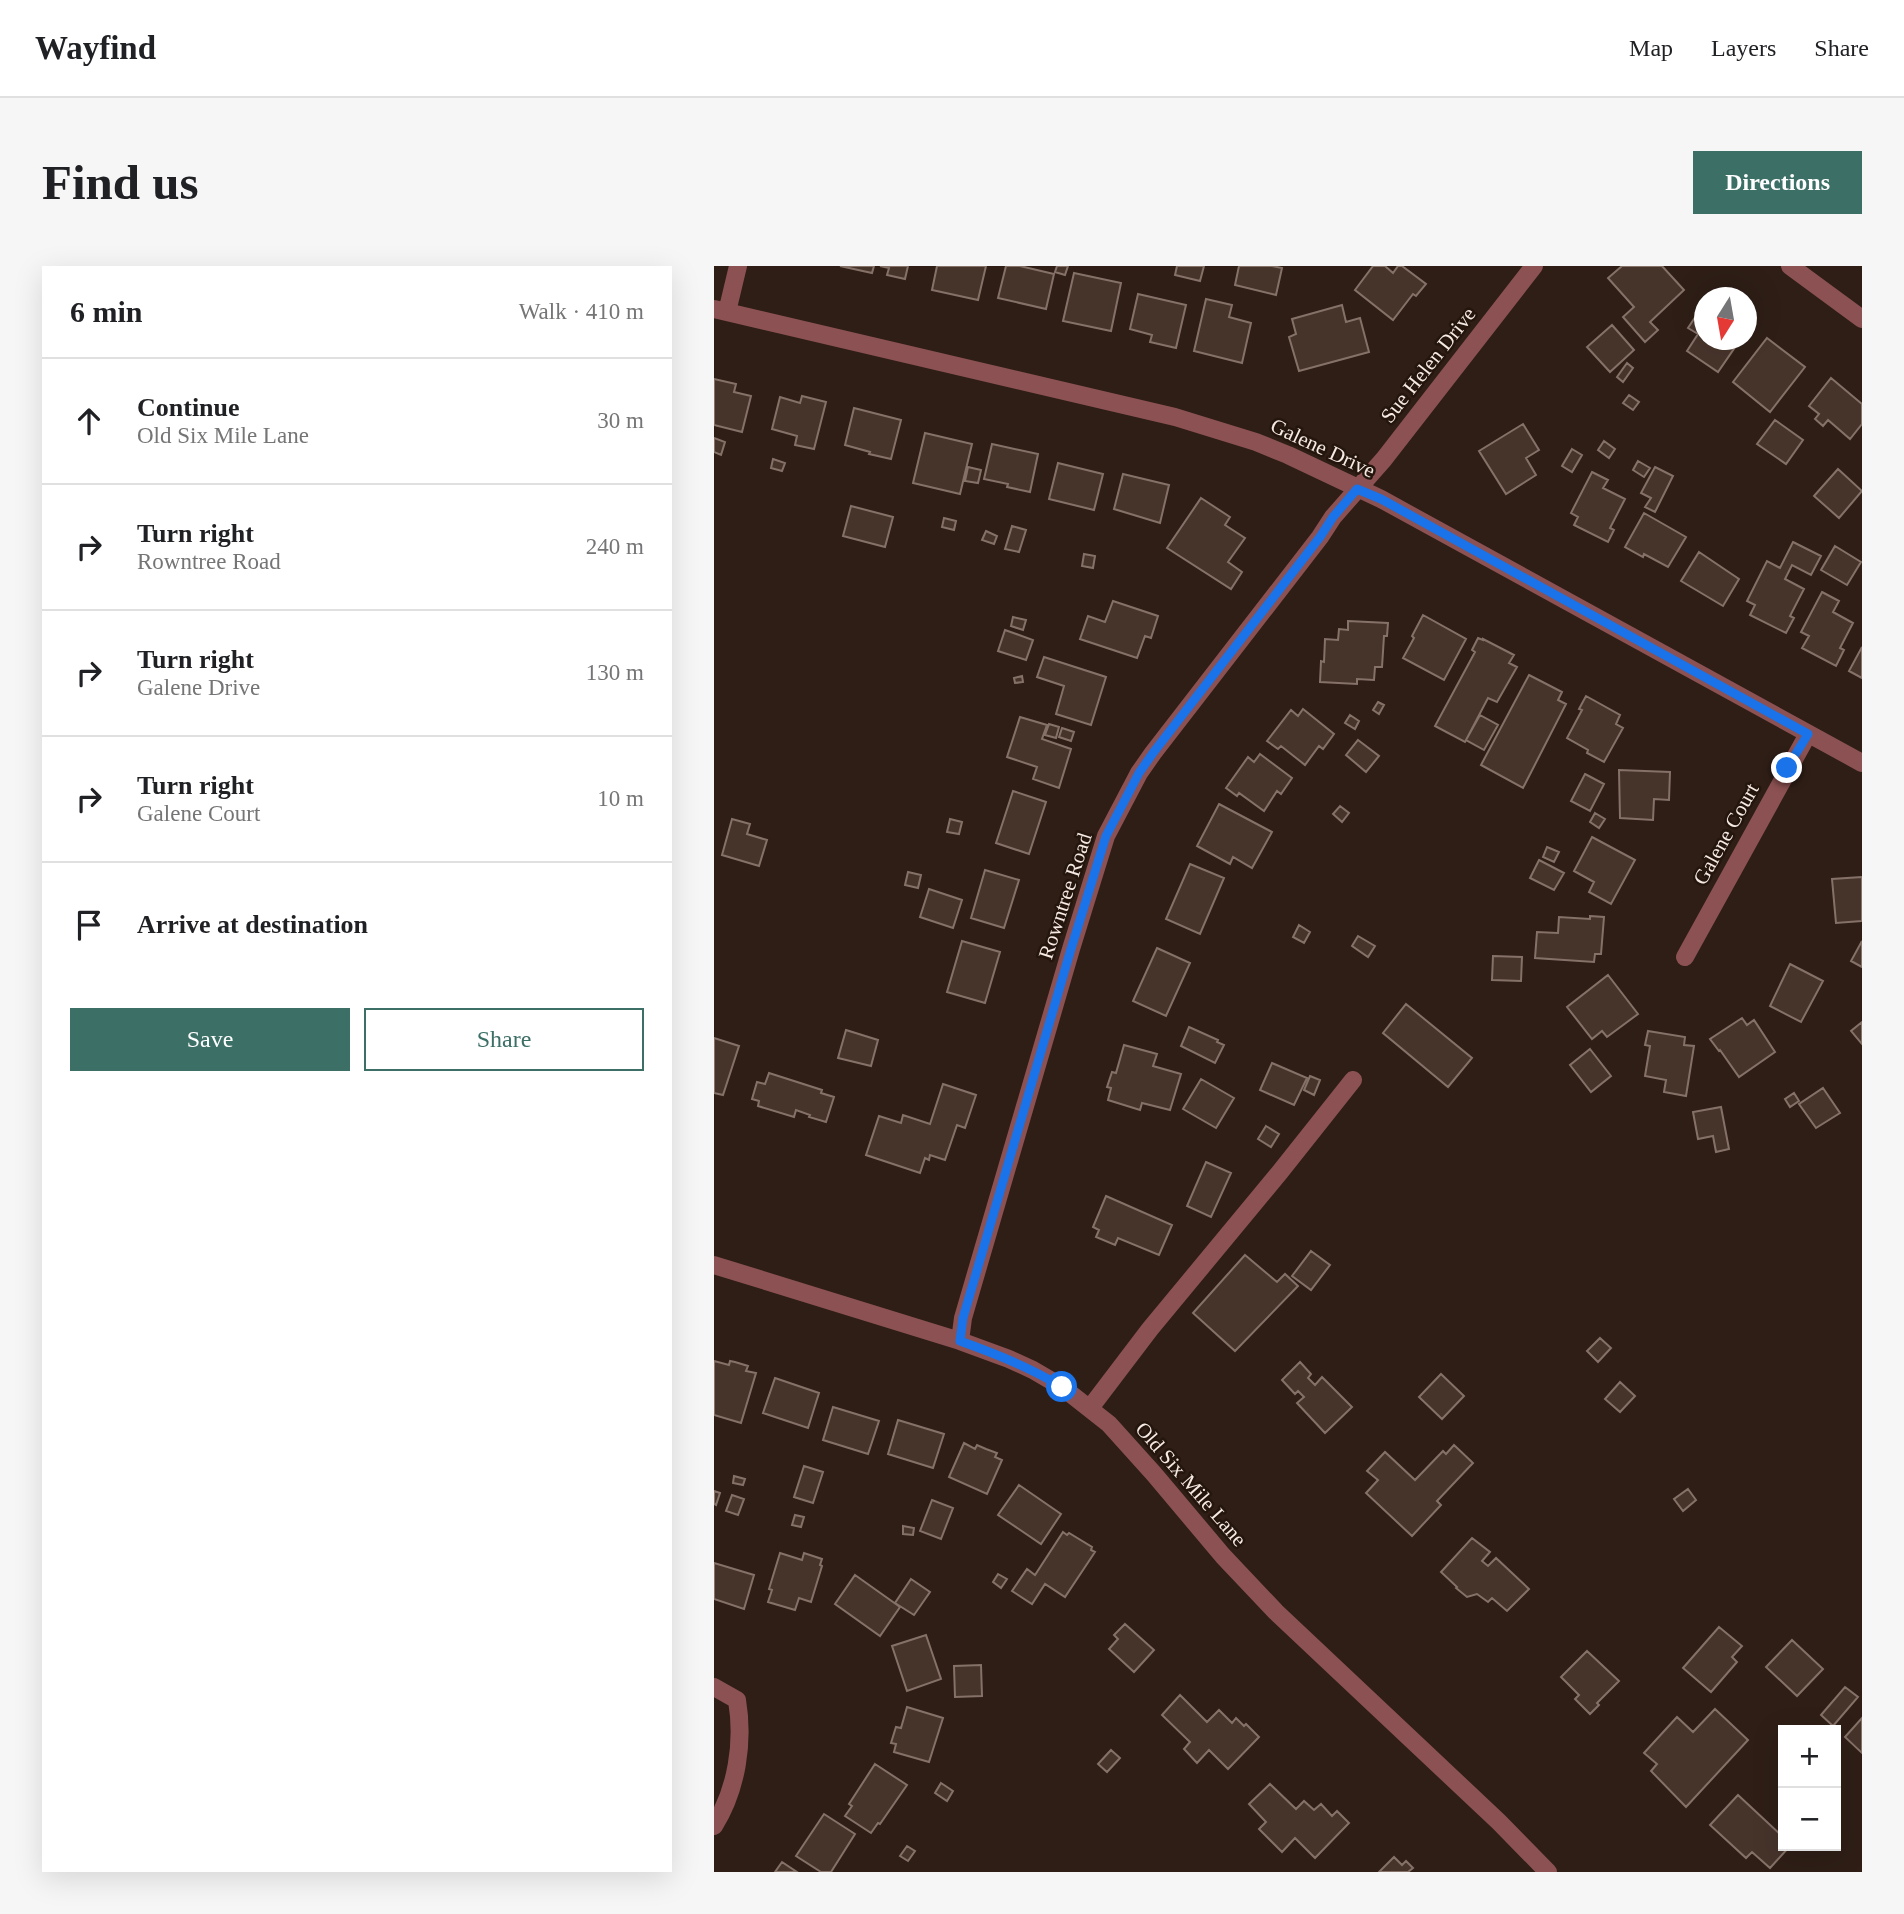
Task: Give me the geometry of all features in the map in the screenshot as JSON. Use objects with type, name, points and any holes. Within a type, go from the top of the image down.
[{"type":"street","points":[[721,310],[738,266]]},
{"type":"street","name":"Sue Helen Drive","points":[[1357,489],[1384,459],[1534,266]]},
{"type":"street","points":[[1790,266],[1862,319]]},
{"type":"street","name":"Galene Drive","points":[[721,310],[1175,417],[1288,455],[1381,499],[1862,763]]},
{"type":"street","name":"Rowntree Road","points":[[960,1341],[963,1318],[982,1252],[1106,836],[1139,773],[1153,753],[1357,489]]},
{"type":"street","name":"Galene Court","points":[[1685,957],[1808,734]]},
{"type":"street","points":[[1090,1408],[1150,1329],[1353,1080]]},
{"type":"street","name":"Old Six Mile Lane","points":[[714,1265],[960,1341],[1009,1359],[1062,1387],[1109,1424],[1223,1556],[1276,1612],[1499,1822],[1548,1872]]},
{"type":"street","points":[[714,1687],[737,1700],[741,1721],[734,1777],[729,1795],[714,1826]]},
{"type":"building","points":[[840,266],[874,266],[872,273]]},
{"type":"building","points":[[880,266],[908,266],[905,279],[887,275],[889,268]]},
{"type":"building","points":[[937,266],[986,266],[978,300],[932,290]]},
{"type":"building","points":[[1006,266],[1020,266],[1054,274],[1046,309],[998,298]]},
{"type":"building","points":[[1057,266],[1068,266],[1065,275],[1055,272]]},
{"type":"building","points":[[1177,266],[1204,266],[1200,281],[1175,275]]},
{"type":"building","points":[[1239,266],[1282,268],[1276,295],[1235,285]]},
{"type":"building","points":[[1373,266],[1385,266],[1393,273],[1398,266],[1402,266],[1426,284],[1416,296],[1413,294],[1393,320],[1355,290]]},
{"type":"building","points":[[1622,266],[1662,266],[1684,290],[1650,322],[1658,330],[1645,342],[1623,317],[1634,307],[1608,278]]},
{"type":"building","points":[[1074,273],[1121,283],[1111,331],[1063,321]]},
{"type":"building","points":[[1138,294],[1186,305],[1176,348],[1150,342],[1152,335],[1130,329]]},
{"type":"building","points":[[1206,299],[1232,305],[1229,317],[1251,323],[1242,363],[1194,351]]},
{"type":"building","points":[[1342,305],[1346,322],[1360,318],[1369,352],[1299,371],[1289,337],[1296,334],[1292,319]]},
{"type":"building","points":[[1694,319],[1694,332],[1688,328]]},
{"type":"building","points":[[1612,325],[1634,350],[1610,372],[1587,347]]},
{"type":"building","points":[[1767,338],[1805,367],[1770,412],[1733,382]]},
{"type":"building","points":[[1694,340],[1694,350],[1733,350],[1718,372],[1687,351]]},
{"type":"building","points":[[1627,363],[1633,368],[1623,382],[1617,377]]},
{"type":"building","points":[[1831,378],[1862,404],[1862,424],[1850,439],[1828,420],[1823,426],[1815,419],[1819,414],[1809,406]]},
{"type":"building","points":[[714,379],[736,384],[734,392],[751,396],[742,432],[714,425]]},
{"type":"building","points":[[1629,395],[1639,402],[1633,410],[1623,403]]},
{"type":"building","points":[[802,396],[826,402],[814,449],[795,445],[797,436],[772,429],[780,397],[800,403]]},
{"type":"building","points":[[854,408],[901,420],[891,459],[845,445]]},
{"type":"building","points":[[1775,420],[1803,440],[1786,464],[1757,444]]},
{"type":"building","points":[[1523,424],[1539,450],[1526,458],[1536,475],[1506,494],[1479,451]]},
{"type":"building","points":[[925,433],[972,444],[960,494],[913,483]]},
{"type":"building","points":[[714,438],[725,442],[721,455],[714,452]]},
{"type":"building","points":[[1604,441],[1615,449],[1609,458],[1598,450]]},
{"type":"building","points":[[992,444],[1038,454],[1030,492],[984,479]]},
{"type":"building","points":[[1572,449],[1582,455],[1572,472],[1562,466]]},
{"type":"building","points":[[773,459],[785,463],[782,471],[771,468]]},
{"type":"building","points":[[1638,461],[1650,468],[1644,477],[1633,470]]},
{"type":"building","points":[[1058,463],[1103,474],[1094,510],[1049,499]]},
{"type":"building","points":[[968,467],[981,470],[978,483],[965,481]]},
{"type":"building","points":[[1655,467],[1673,476],[1655,512],[1645,507],[1651,498],[1641,493]]},
{"type":"building","points":[[1838,469],[1862,491],[1839,518],[1814,496]]},
{"type":"building","points":[[1592,472],[1608,480],[1603,488],[1625,499],[1610,528],[1614,530],[1608,542],[1574,525],[1578,517],[1571,513]]},
{"type":"building","points":[[1123,474],[1169,485],[1160,523],[1114,509]]},
{"type":"building","points":[[1201,498],[1230,517],[1225,525],[1245,538],[1228,562],[1242,572],[1231,589],[1167,548]]},
{"type":"building","points":[[851,506],[893,517],[885,547],[843,536]]},
{"type":"building","points":[[1644,513],[1686,537],[1668,567],[1625,547]]},
{"type":"building","points":[[944,518],[956,521],[954,530],[942,527]]},
{"type":"building","points":[[1012,526],[1026,530],[1019,552],[1005,549]]},
{"type":"building","points":[[986,531],[997,536],[994,544],[982,540]]},
{"type":"building","points":[[1793,542],[1821,556],[1811,575],[1792,565],[1785,579],[1804,589],[1790,616],[1794,618],[1786,633],[1750,615],[1755,605],[1747,601],[1767,561],[1780,568]]},
{"type":"building","points":[[1835,546],[1861,562],[1847,585],[1821,570]]},
{"type":"building","points":[[1699,552],[1739,579],[1723,606],[1681,581]]},
{"type":"building","points":[[1084,554],[1095,556],[1093,568],[1082,566]]},
{"type":"building","points":[[1822,592],[1839,601],[1833,612],[1853,623],[1840,648],[1844,650],[1836,666],[1802,648],[1809,636],[1801,632]]},
{"type":"building","points":[[1113,601],[1158,616],[1151,638],[1145,636],[1137,658],[1080,639],[1088,616],[1105,622]]},
{"type":"building","points":[[1423,615],[1466,639],[1444,680],[1403,658]]},
{"type":"building","points":[[1013,617],[1026,620],[1023,630],[1011,626]]},
{"type":"building","points":[[1348,621],[1388,623],[1387,636],[1384,636],[1382,667],[1375,667],[1374,680],[1357,679],[1357,684],[1320,682],[1325,639],[1338,640],[1339,629],[1348,630]]},
{"type":"building","points":[[1005,630],[1033,640],[1026,660],[998,651]]},
{"type":"building","points":[[1478,638],[1514,655],[1509,663],[1517,667],[1497,702],[1488,698],[1465,742],[1435,726],[1475,652],[1472,650]]},
{"type":"building","points":[[1862,647],[1862,678],[1849,671]]},
{"type":"building","points":[[1044,657],[1106,677],[1091,725],[1056,714],[1064,686],[1037,677]]},
{"type":"building","points":[[1529,675],[1562,692],[1558,700],[1566,704],[1523,788],[1481,765]]},
{"type":"building","points":[[1022,676],[1023,682],[1015,683],[1014,678]]},
{"type":"building","points":[[1586,696],[1620,715],[1616,724],[1623,728],[1604,762],[1567,738],[1582,710],[1579,709]]},
{"type":"building","points":[[1378,702],[1384,705],[1379,714],[1373,710]]},
{"type":"building","points":[[1303,709],[1334,734],[1323,749],[1319,746],[1305,765],[1281,746],[1278,749],[1267,741],[1291,710],[1298,716]]},
{"type":"building","points":[[1350,715],[1359,721],[1355,729],[1345,723]]},
{"type":"building","points":[[1480,715],[1498,725],[1484,750],[1466,740]]},
{"type":"building","points":[[1020,717],[1047,725],[1042,739],[1071,749],[1059,788],[1033,779],[1037,767],[1007,757]]},
{"type":"building","points":[[1049,724],[1059,727],[1056,738],[1045,735]]},
{"type":"building","points":[[1062,728],[1074,732],[1071,741],[1059,737]]},
{"type":"building","points":[[1358,740],[1379,756],[1366,772],[1346,755]]},
{"type":"building","points":[[1260,754],[1292,778],[1281,794],[1277,791],[1264,811],[1239,793],[1237,796],[1226,788],[1248,757],[1254,762]]},
{"type":"building","points":[[1619,770],[1670,772],[1669,800],[1654,799],[1653,820],[1620,818]]},
{"type":"building","points":[[1585,774],[1604,784],[1590,811],[1571,801]]},
{"type":"building","points":[[1013,791],[1046,802],[1029,854],[996,843]]},
{"type":"building","points":[[1219,804],[1272,832],[1252,868],[1233,857],[1230,864],[1197,846]]},
{"type":"building","points":[[1340,806],[1349,813],[1342,822],[1333,814]]},
{"type":"building","points":[[1595,813],[1605,819],[1599,828],[1590,822]]},
{"type":"building","points":[[732,819],[750,824],[747,834],[767,840],[759,866],[722,855]]},
{"type":"building","points":[[950,819],[962,822],[959,834],[947,832]]},
{"type":"building","points":[[1592,837],[1635,860],[1611,904],[1589,892],[1594,882],[1574,871]]},
{"type":"building","points":[[1547,847],[1559,852],[1554,862],[1543,857]]},
{"type":"building","points":[[1539,860],[1564,873],[1554,890],[1530,878]]},
{"type":"building","points":[[1190,864],[1224,878],[1200,934],[1166,919]]},
{"type":"building","points":[[985,870],[1019,880],[1004,928],[971,918]]},
{"type":"building","points":[[908,872],[921,875],[918,888],[905,885]]},
{"type":"building","points":[[1862,877],[1862,921],[1836,923],[1832,879]]},
{"type":"building","points":[[929,889],[962,900],[953,928],[920,917]]},
{"type":"building","points":[[1590,916],[1604,917],[1601,954],[1595,954],[1594,962],[1535,958],[1537,932],[1558,933],[1559,917],[1590,919]]},
{"type":"building","points":[[1299,925],[1310,932],[1304,943],[1293,937]]},
{"type":"building","points":[[1358,936],[1375,946],[1368,957],[1352,946]]},
{"type":"building","points":[[962,941],[1000,952],[985,1003],[947,992]]},
{"type":"building","points":[[1862,941],[1862,967],[1851,961]]},
{"type":"building","points":[[1157,948],[1190,963],[1166,1016],[1133,1001]]},
{"type":"building","points":[[1493,956],[1522,957],[1521,981],[1492,980]]},
{"type":"building","points":[[1790,964],[1823,981],[1801,1022],[1770,1006]]},
{"type":"building","points":[[1608,975],[1638,1014],[1607,1037],[1602,1031],[1592,1039],[1567,1007]]},
{"type":"building","points":[[1406,1004],[1472,1058],[1448,1087],[1383,1033]]},
{"type":"building","points":[[1742,1018],[1747,1025],[1754,1020],[1775,1052],[1739,1077],[1710,1039]]},
{"type":"building","points":[[1862,1022],[1862,1044],[1851,1031]]},
{"type":"building","points":[[1189,1027],[1224,1045],[1215,1063],[1181,1046]]},
{"type":"building","points":[[846,1030],[878,1040],[871,1066],[838,1058]]},
{"type":"building","points":[[1648,1031],[1685,1037],[1684,1045],[1694,1046],[1686,1096],[1664,1092],[1666,1080],[1645,1076],[1650,1046],[1645,1045]]},
{"type":"building","points":[[714,1038],[739,1046],[723,1095],[714,1093]]},
{"type":"building","points":[[1124,1045],[1157,1054],[1153,1066],[1181,1074],[1170,1110],[1142,1103],[1140,1110],[1108,1100],[1111,1088],[1107,1087],[1112,1072],[1116,1073]]},
{"type":"building","points":[[1590,1049],[1611,1076],[1591,1092],[1570,1065]]},
{"type":"building","points":[[1272,1063],[1307,1078],[1294,1105],[1260,1090]]},
{"type":"building","points":[[769,1073],[822,1090],[821,1093],[834,1097],[826,1122],[796,1110],[794,1117],[758,1106],[759,1101],[752,1099],[757,1082],[765,1084]]},
{"type":"building","points":[[1310,1076],[1320,1080],[1314,1095],[1304,1090]]},
{"type":"building","points":[[1201,1079],[1234,1098],[1216,1128],[1183,1109]]},
{"type":"building","points":[[943,1084],[976,1095],[965,1128],[957,1125],[945,1160],[930,1155],[929,1160],[925,1158],[920,1173],[866,1155],[879,1116],[901,1123],[903,1115],[930,1124]]},
{"type":"building","points":[[1823,1088],[1840,1113],[1816,1128],[1799,1104]]},
{"type":"building","points":[[1794,1093],[1799,1101],[1790,1107],[1785,1099]]},
{"type":"building","points":[[1721,1107],[1729,1149],[1716,1152],[1713,1136],[1698,1139],[1693,1112]]},
{"type":"building","points":[[1266,1126],[1279,1134],[1271,1147],[1258,1139]]},
{"type":"building","points":[[1206,1162],[1231,1173],[1211,1217],[1187,1206]]},
{"type":"building","points":[[1106,1196],[1172,1225],[1159,1255],[1118,1238],[1115,1245],[1096,1237],[1099,1230],[1093,1227]]},
{"type":"building","points":[[1311,1251],[1330,1265],[1311,1290],[1292,1276]]},
{"type":"building","points":[[1245,1255],[1277,1282],[1285,1274],[1298,1286],[1235,1351],[1193,1313]]},
{"type":"building","points":[[1600,1338],[1611,1348],[1598,1362],[1587,1351]]},
{"type":"building","points":[[714,1361],[729,1365],[730,1361],[735,1362],[748,1366],[746,1371],[756,1373],[741,1423],[714,1415]]},
{"type":"building","points":[[1300,1362],[1311,1374],[1308,1378],[1315,1385],[1322,1377],[1352,1407],[1325,1433],[1297,1403],[1304,1397],[1298,1391],[1295,1394],[1282,1380]]},
{"type":"building","points":[[1441,1374],[1464,1396],[1442,1419],[1419,1397]]},
{"type":"building","points":[[775,1378],[819,1393],[808,1428],[763,1413]]},
{"type":"building","points":[[1620,1382],[1635,1396],[1620,1412],[1605,1399]]},
{"type":"building","points":[[833,1407],[879,1421],[868,1454],[823,1440]]},
{"type":"building","points":[[898,1420],[944,1434],[933,1468],[888,1454]]},
{"type":"building","points":[[964,1443],[975,1449],[977,1445],[997,1453],[995,1457],[1002,1460],[987,1494],[949,1477]]},
{"type":"building","points":[[1454,1445],[1473,1463],[1437,1501],[1441,1505],[1412,1536],[1366,1493],[1378,1480],[1367,1471],[1385,1452],[1415,1480],[1443,1451],[1446,1454]]},
{"type":"building","points":[[804,1466],[823,1472],[813,1503],[794,1497]]},
{"type":"building","points":[[734,1476],[745,1479],[743,1485],[733,1483]]},
{"type":"building","points":[[1019,1485],[1061,1514],[1041,1544],[998,1515]]},
{"type":"building","points":[[1688,1489],[1696,1500],[1683,1511],[1674,1499]]},
{"type":"building","points":[[714,1491],[720,1493],[716,1505],[714,1504]]},
{"type":"building","points":[[732,1495],[744,1499],[738,1515],[726,1511]]},
{"type":"building","points":[[932,1500],[953,1508],[941,1539],[920,1531]]},
{"type":"building","points":[[795,1515],[804,1517],[801,1527],[792,1525]]},
{"type":"building","points":[[903,1526],[914,1528],[913,1535],[903,1534]]},
{"type":"building","points":[[1063,1532],[1092,1547],[1091,1550],[1095,1552],[1065,1597],[1045,1584],[1032,1604],[1012,1591],[1027,1569],[1035,1575]]},
{"type":"building","points":[[1472,1538],[1490,1552],[1482,1561],[1488,1566],[1496,1558],[1529,1589],[1507,1611],[1492,1598],[1488,1602],[1477,1594],[1467,1597],[1441,1572]]},
{"type":"building","points":[[780,1553],[802,1560],[804,1553],[822,1559],[811,1602],[799,1598],[795,1610],[768,1602],[772,1590],[769,1589]]},
{"type":"building","points":[[714,1563],[754,1575],[744,1609],[714,1599]]},
{"type":"building","points":[[998,1574],[1007,1579],[1001,1588],[993,1582]]},
{"type":"building","points":[[855,1575],[900,1607],[880,1636],[835,1604]]},
{"type":"building","points":[[911,1579],[930,1592],[914,1615],[895,1603]]},
{"type":"building","points":[[1125,1624],[1154,1650],[1134,1672],[1109,1649],[1118,1639],[1114,1635]]},
{"type":"building","points":[[1719,1627],[1742,1646],[1732,1657],[1737,1662],[1711,1692],[1683,1668]]},
{"type":"building","points":[[926,1635],[941,1679],[907,1691],[892,1646]]},
{"type":"building","points":[[1792,1640],[1823,1669],[1797,1696],[1766,1667]]},
{"type":"building","points":[[1587,1651],[1619,1681],[1590,1714],[1575,1699],[1579,1695],[1561,1677]]},
{"type":"building","points":[[981,1665],[982,1696],[955,1697],[954,1666]]},
{"type":"building","points":[[1845,1687],[1858,1697],[1834,1725],[1821,1715]]},
{"type":"building","points":[[1180,1695],[1207,1722],[1219,1710],[1232,1723],[1236,1718],[1244,1726],[1246,1724],[1259,1737],[1228,1769],[1209,1750],[1197,1763],[1184,1749],[1190,1742],[1162,1715]]},
{"type":"building","points":[[907,1707],[943,1718],[929,1762],[894,1752],[896,1744],[891,1743],[896,1727],[901,1728]]},
{"type":"building","points":[[1715,1709],[1748,1740],[1686,1807],[1651,1771],[1657,1764],[1644,1753],[1677,1717],[1693,1732]]},
{"type":"building","points":[[1862,1718],[1862,1753],[1845,1737]]},
{"type":"building","points":[[1111,1750],[1120,1758],[1107,1772],[1098,1764]]},
{"type":"building","points":[[875,1764],[907,1785],[871,1833],[845,1816],[852,1806],[849,1804]]},
{"type":"building","points":[[941,1783],[953,1791],[947,1801],[935,1793]]},
{"type":"building","points":[[1270,1784],[1296,1809],[1304,1801],[1314,1810],[1321,1804],[1332,1816],[1337,1811],[1349,1823],[1315,1858],[1295,1838],[1282,1852],[1259,1829],[1266,1822],[1249,1804]]},
{"type":"building","points":[[1738,1795],[1778,1832],[1778,1851],[1785,1851],[1770,1868],[1752,1852],[1746,1858],[1710,1825]]},
{"type":"building","points":[[824,1814],[855,1834],[831,1872],[821,1872],[796,1856]]},
{"type":"building","points":[[907,1846],[915,1851],[908,1861],[900,1856]]},
{"type":"building","points":[[1394,1857],[1402,1865],[1406,1861],[1413,1868],[1408,1872],[1379,1872]]},
{"type":"building","points":[[782,1862],[797,1872],[775,1872]]},
{"type":"route","points":[[1062,1387],[1009,1359],[960,1341],[963,1318],[1106,836],[1139,773],[1153,753],[1357,489],[1381,499],[1808,734],[1787,768]]}]
